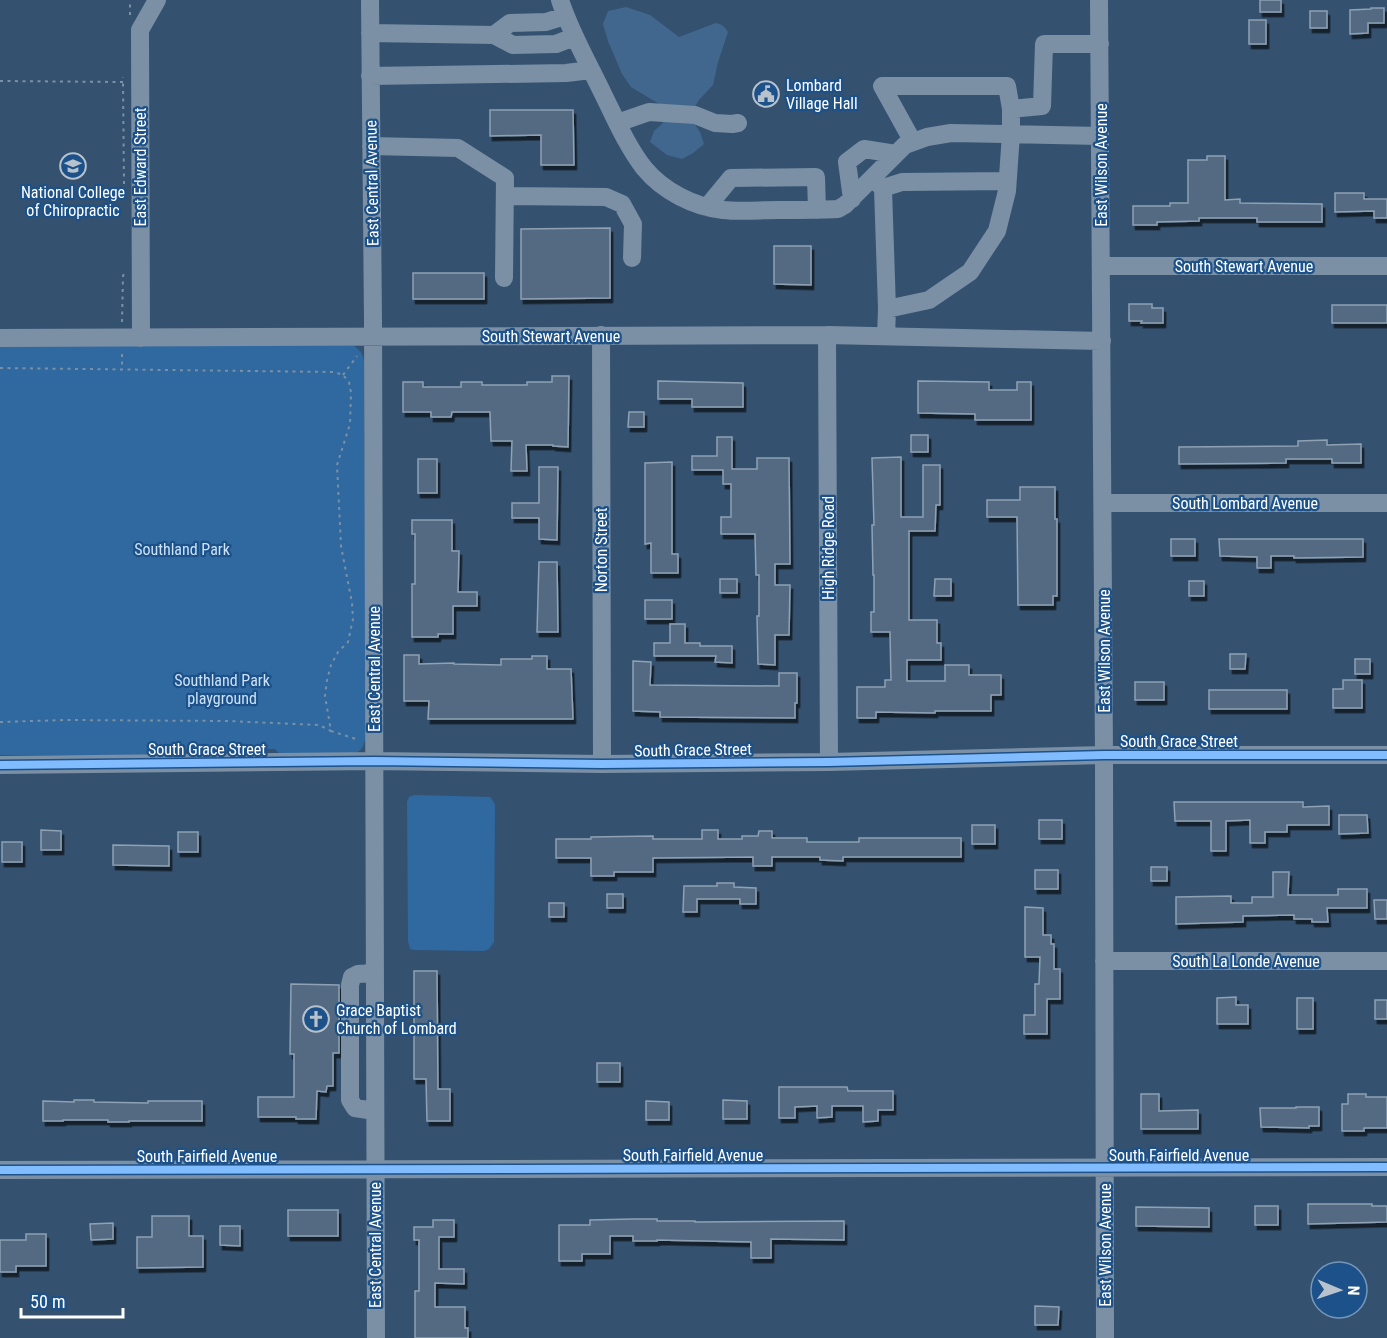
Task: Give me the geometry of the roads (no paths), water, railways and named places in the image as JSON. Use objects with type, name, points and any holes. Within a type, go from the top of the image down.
[{"type":"street","name":"East Edward Street","points":[[141,338],[140,30],[157,0]]},
{"type":"street","name":"East Central Avenue","points":[[370,0],[376,1338]]},
{"type":"street","name":"East Wilson Avenue","points":[[1099,0],[1105,1338]]},
{"type":"street","points":[[494,35],[510,23],[546,22],[563,8],[574,37],[617,123],[645,169],[672,192],[707,207],[722,210],[838,209],[878,183],[896,154],[905,145],[927,137],[951,133],[1100,136]]},
{"type":"street","points":[[370,33],[494,35],[513,45],[556,44],[574,37]]},
{"type":"street","points":[[1011,110],[1042,106],[1044,44],[1100,44]]},
{"type":"street","points":[[370,76],[566,73],[591,70]]},
{"type":"street","points":[[887,309],[928,300],[970,272],[997,231],[1006,191],[1011,134],[1011,110],[1006,86],[882,86],[913,142]]},
{"type":"street","points":[[617,123],[649,112],[695,115],[715,123],[738,123]]},
{"type":"street","points":[[371,146],[458,148],[505,178],[504,278]]},
{"type":"street","points":[[852,199],[847,162],[864,149],[896,154]]},
{"type":"street","points":[[707,207],[732,178],[816,177],[817,210]]},
{"type":"street","points":[[878,183],[1007,182]]},
{"type":"street","points":[[878,183],[887,309],[886,336]]},
{"type":"street","points":[[505,196],[606,197],[622,204],[633,224],[632,258]]},
{"type":"street","name":"South Stewart Avenue","points":[[1101,266],[1387,266]]},
{"type":"street","name":"South Stewart Avenue","points":[[0,338],[141,338],[373,343],[601,335],[827,335],[1102,341]]},
{"type":"street","name":"Norton Street","points":[[601,335],[602,764]]},
{"type":"street","name":"High Ridge Road","points":[[827,335],[829,762]]},
{"type":"street","name":"South Lombard Avenue","points":[[1103,503],[1387,503]]},
{"type":"street","name":"South Grace Street","points":[[0,765],[374,761],[602,764],[829,762],[1104,755],[1387,754]]},
{"type":"street","name":"South La Londe Avenue","points":[[1104,961],[1387,961]]},
{"type":"street","name":"South Fairfield Avenue","points":[[0,1170],[1387,1167]]},
{"type":"place","name":"Lombard Village Hall","points":[[766,94]]},
{"type":"place","name":"National College of Chiropractic","points":[[73,166]]},
{"type":"place","name":"Grace Baptist Church of Lombard","points":[[316,1019]]},
{"type":"park label","name":"Southland Park","points":[[182,549]]},
{"type":"park label","name":"Southland Park playground","points":[[222,689]]}]
